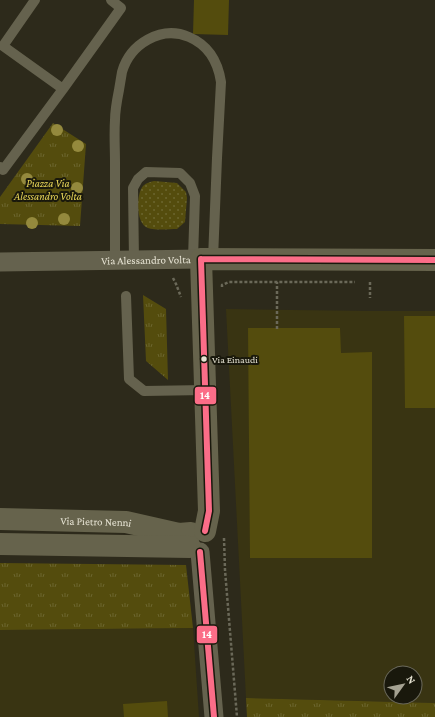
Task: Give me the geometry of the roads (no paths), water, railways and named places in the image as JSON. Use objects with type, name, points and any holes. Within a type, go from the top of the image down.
[{"type":"street","name":"Via Alessandro Volta","points":[[0,262],[202,259],[435,260]]},
{"type":"street","points":[[202,259],[209,511],[196,541],[214,717]]},
{"type":"street","name":"Via Pietro Nenni","points":[[0,519],[126,522],[179,534],[196,541]]},
{"type":"street","name":"Via Pietro Nenni","points":[[0,544],[196,541]]},
{"type":"lane","points":[[35,0],[1,48],[63,89]]},
{"type":"lane","points":[[0,167],[4,170],[121,8],[111,0]]},
{"type":"lane","points":[[115,260],[115,119],[122,71],[132,53],[138,46],[154,36],[162,34],[188,36],[198,41],[206,48],[216,61],[220,75],[221,82],[217,158],[202,259]]},
{"type":"lane","points":[[134,260],[133,188],[138,179],[146,172],[180,173],[190,183],[195,196],[202,259]]},
{"type":"lane","points":[[126,296],[129,379],[144,392],[205,390]]},
{"type":"place","name":"Via Einaudi","points":[[204,359]]},
{"type":"park label","name":"Piazza Via Alessandro Volta","points":[[48,189]]}]
